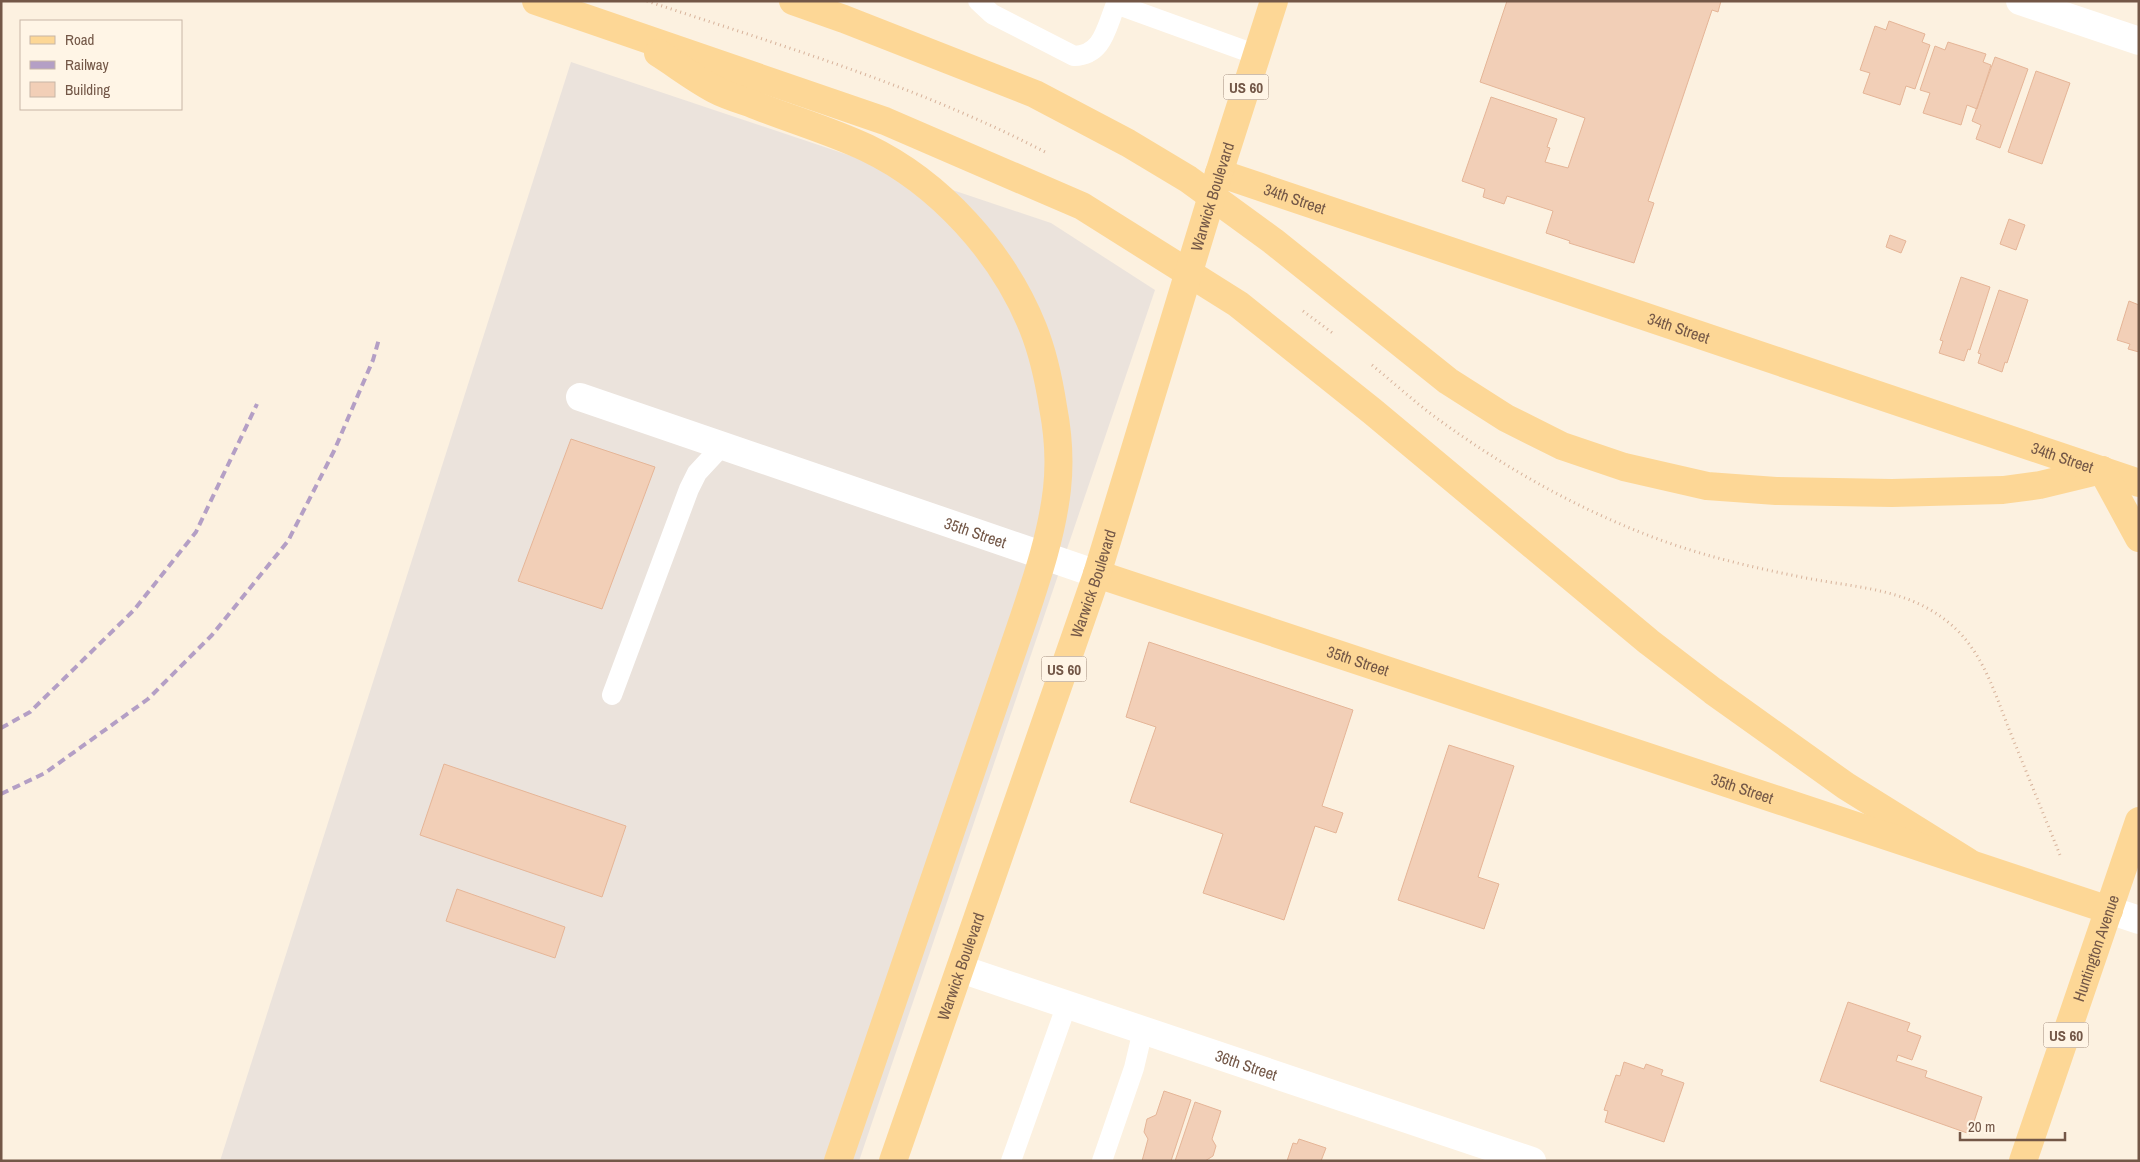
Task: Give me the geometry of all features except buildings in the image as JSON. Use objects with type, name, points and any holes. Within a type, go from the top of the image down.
[{"type":"main road","points":[[536,1],[886,121],[1082,206],[1238,304],[1372,411],[1649,642],[1713,691],[1846,786],[1968,862]]},
{"type":"main road","points":[[793,1],[861,25],[1035,94],[1128,143],[1188,179],[1273,241],[1418,357],[1477,401],[1562,446],[1624,467],[1707,486],[1776,491],[1892,493],[2003,490],[2040,485],[2102,470],[2139,538]]},
{"type":"main road","name":"Warwick Boulevard","points":[[893,1161],[961,969],[1096,574],[1274,1]]},
{"type":"main road","points":[[621,29],[715,90],[868,148],[906,171],[942,199],[977,237],[1006,275],[1033,329],[1049,381],[1056,423],[1058,458],[1057,488],[1048,543],[838,1161]]},
{"type":"main road","name":"34th Street","points":[[1219,173],[2139,483]]},
{"type":"main road","name":"35th Street","points":[[1096,574],[2109,910]]},
{"type":"main road","name":"Huntington Avenue","points":[[2023,1161],[2139,822]]},
{"type":"street","points":[[2020,1],[2139,41]]},
{"type":"street","name":"35th Street","points":[[580,396],[1096,574]]},
{"type":"street","name":"35th Street","points":[[2109,910],[2139,920]]},
{"type":"street","name":"36th Street","points":[[961,969],[1532,1161]]},
{"type":"lane","points":[[978,1],[992,14],[1074,56],[1084,56],[1092,53],[1098,46],[1116,3],[1257,55]]},
{"type":"lane","points":[[612,695],[689,489],[697,473],[722,446]]},
{"type":"lane","points":[[1011,1161],[1067,1004]]},
{"type":"lane","points":[[1102,1161],[1134,1068],[1143,1030]]},
{"type":"path","points":[[1393,383],[1440,421],[1513,469],[1560,496],[1617,521],[1667,542],[1712,557],[1804,578],[1882,590],[1904,597],[1946,621],[1960,633],[1984,666],[2060,855]]},
{"type":"shaded area","points":[[571,62],[1051,223],[1155,290],[859,1161],[220,1161]]},
{"type":"railway","points":[[1,794],[45,773],[148,699],[212,635],[288,541],[334,451],[373,360],[379,339]]},
{"type":"railway","points":[[1,728],[30,712],[134,610],[196,532],[257,404]]}]
